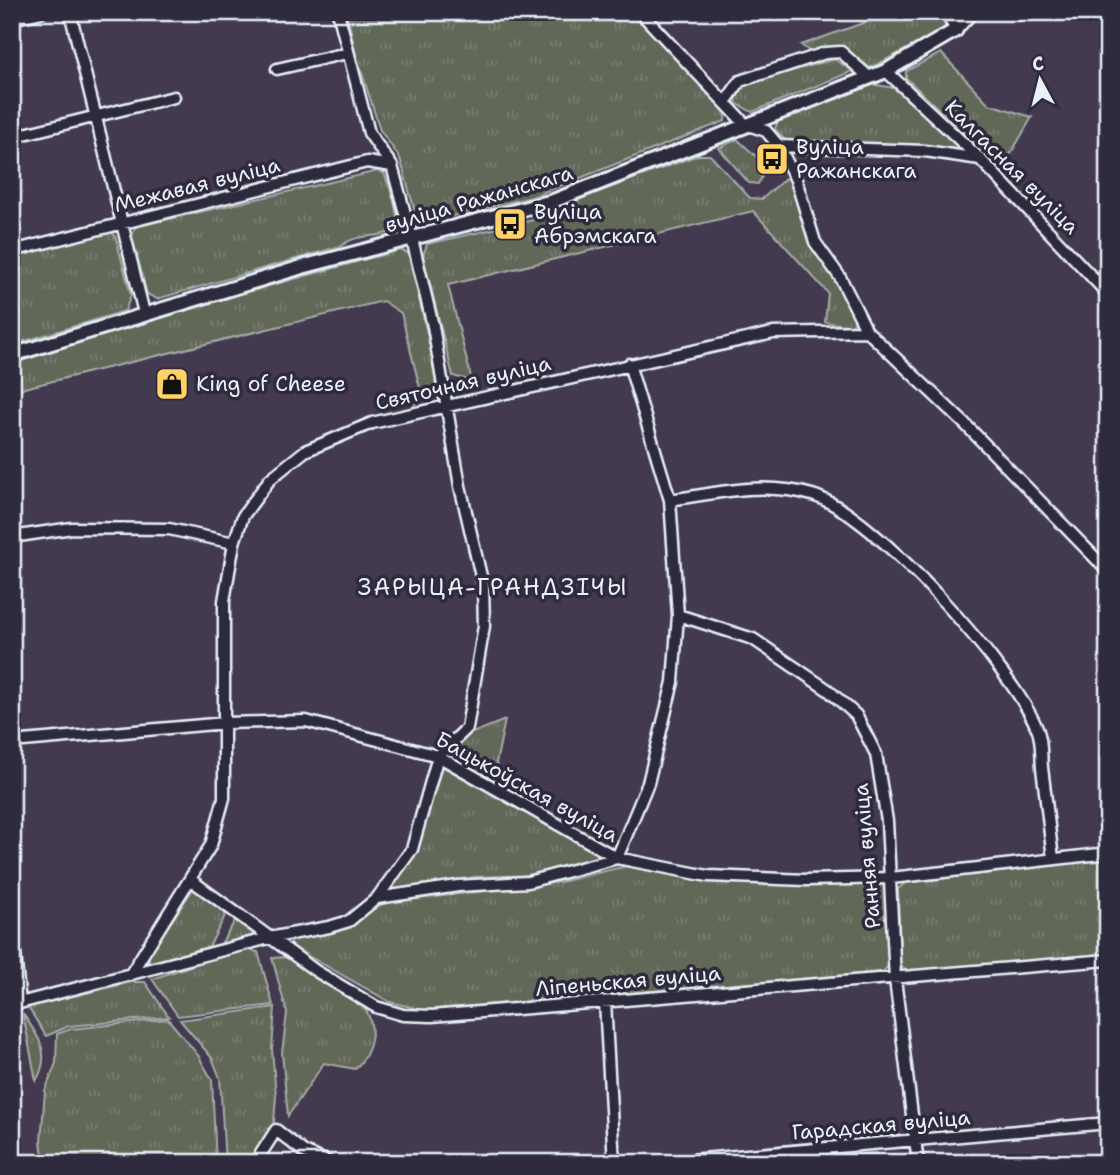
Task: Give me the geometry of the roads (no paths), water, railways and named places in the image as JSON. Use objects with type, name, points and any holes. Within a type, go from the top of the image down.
[{"type":"street","points":[[12,19],[42,12]]},
{"type":"street","points":[[70,12],[144,313]]},
{"type":"street","points":[[12,924],[16,1004],[269,938],[349,921],[377,898],[412,849],[438,756],[467,728],[484,626],[483,585],[460,486],[433,326],[412,239],[392,166],[369,133],[338,12]]},
{"type":"street","points":[[640,12],[746,124],[766,131],[779,146],[796,180],[815,242],[839,276],[867,331],[965,424],[1108,571]]},
{"type":"street","points":[[946,12],[956,30]]},
{"type":"street","name":"вуліца Ражанскага","points":[[12,355],[302,267],[553,201],[886,71],[956,30],[973,12]]},
{"type":"street","points":[[726,101],[740,81],[825,53],[841,52],[869,77]]},
{"type":"street","points":[[277,69],[347,53]]},
{"type":"street","name":"Калгасная вуліца","points":[[886,71],[980,159],[1108,294]]},
{"type":"street","points":[[12,137],[174,96]]},
{"type":"street","points":[[779,146],[925,151],[980,159]]},
{"type":"street","name":"Межавая вуліца","points":[[12,251],[367,162],[392,166]]},
{"type":"street","name":"Святочная вуліца","points":[[130,975],[211,845],[224,798],[225,600],[234,543],[243,516],[270,479],[305,451],[372,423],[773,333],[867,331]]},
{"type":"street","points":[[377,898],[458,886],[528,882],[617,858],[648,783],[673,682],[678,615],[670,500],[629,364]]},
{"type":"street","points":[[670,500],[762,486],[814,495],[852,516],[914,572],[974,637],[1020,694],[1039,733],[1053,858]]},
{"type":"street","points":[[12,537],[72,528],[169,529],[234,543]]},
{"type":"street","name":"Ранняя вуліца","points":[[678,615],[753,639],[828,690],[856,715],[876,754],[887,821],[895,979],[918,1163]]},
{"type":"street","name":"Бацькоўская вуліца","points":[[12,742],[225,723],[306,721],[438,756],[617,858],[708,876],[806,880],[891,877],[1108,853]]},
{"type":"street","name":"Ліпеньская вуліца","points":[[191,880],[269,938],[376,1007],[403,1015],[432,1016],[1108,960]]},
{"type":"street","points":[[605,1002],[614,1163]]},
{"type":"street","name":"Гарадская вуліца","points":[[657,1163],[1108,1123]]},
{"type":"street","points":[[255,1163],[276,1130],[304,1152],[330,1163]]},
{"type":"place","name":"Вуліца Ражанскага","points":[[772,159]]},
{"type":"place","name":"Вуліца Абрэмскага","points":[[510,224]]},
{"type":"place","name":"King of Cheese","points":[[172,384]]},
{"type":"district","name":"ЗАРЫЦА-ГРАНДЗІЧЫ","points":[[493,587]]}]
